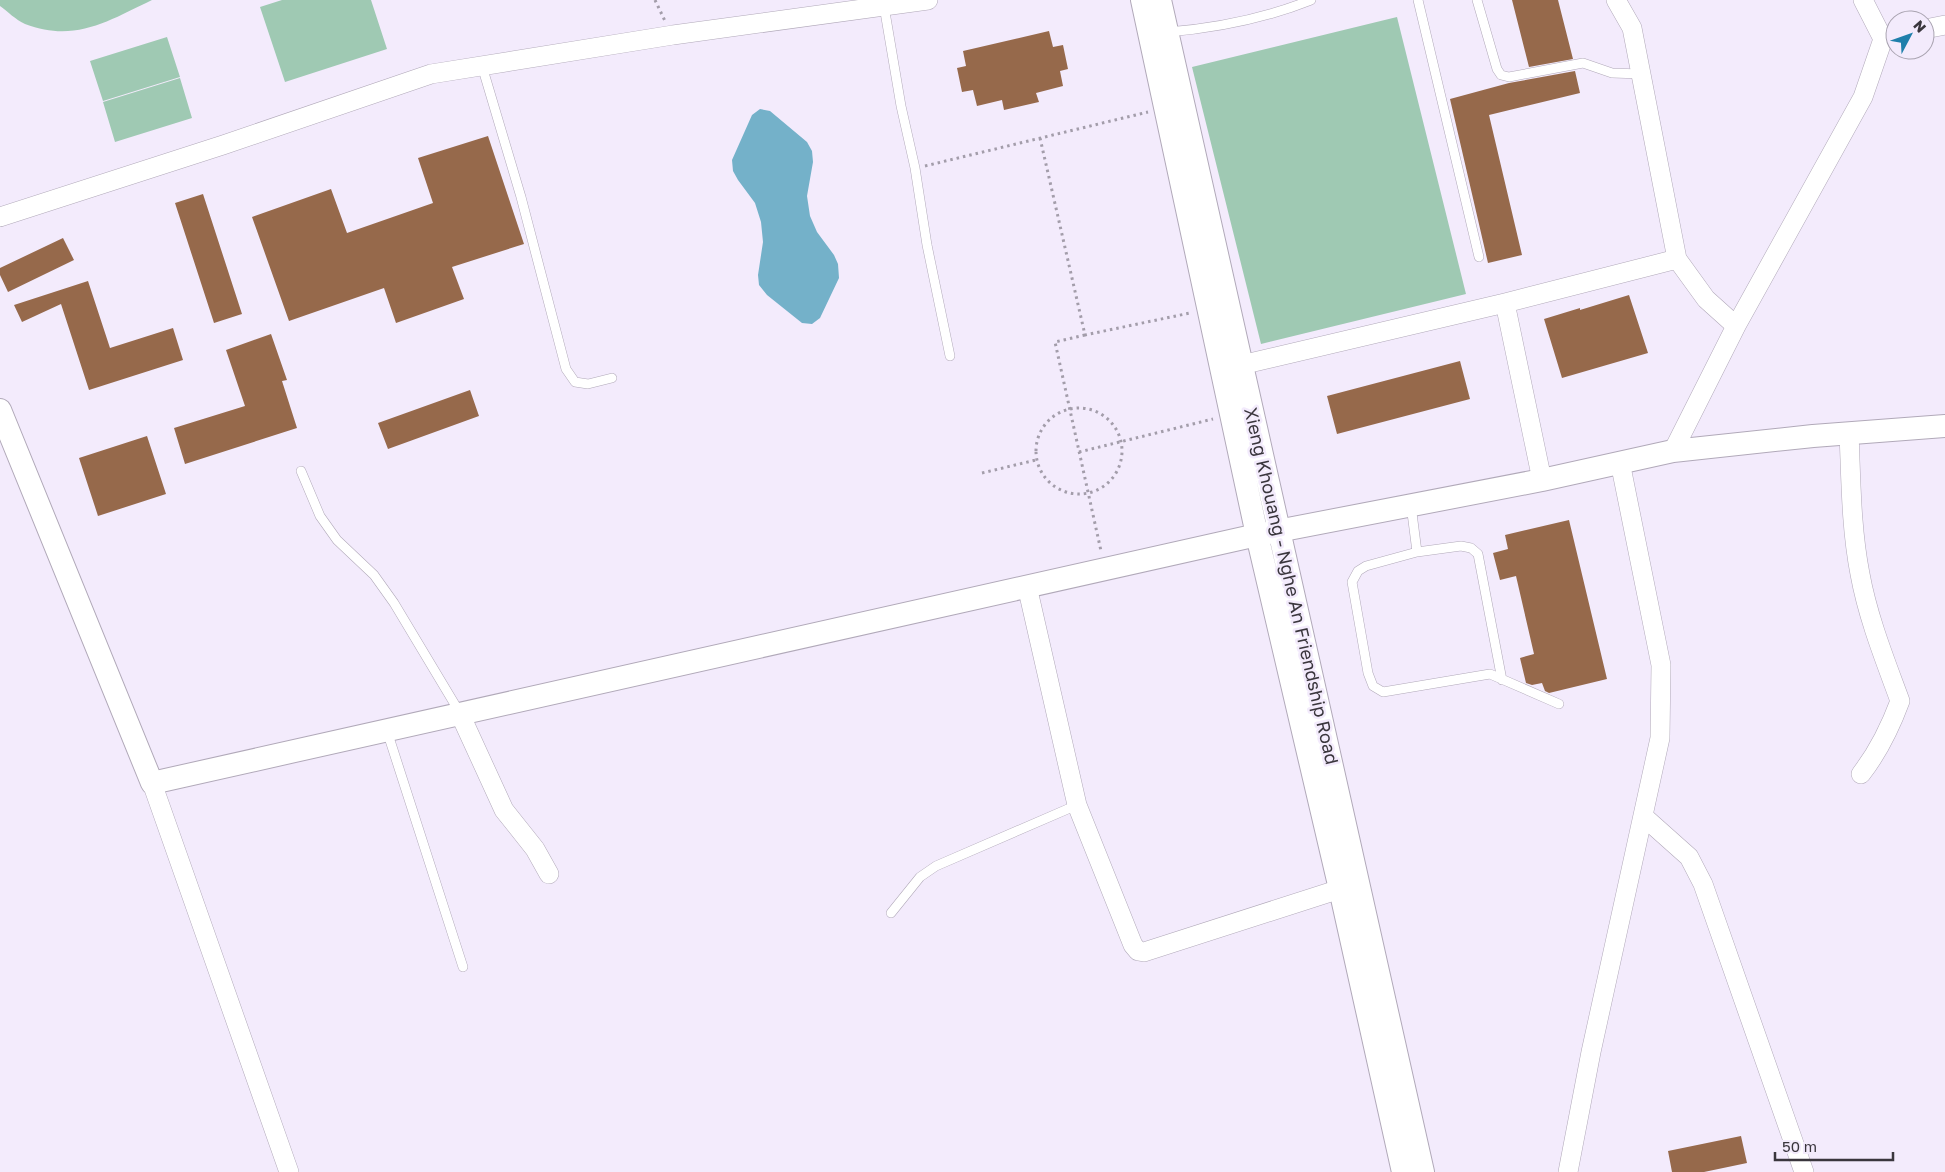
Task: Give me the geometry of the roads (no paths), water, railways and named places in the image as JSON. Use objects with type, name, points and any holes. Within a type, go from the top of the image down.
[{"type":"street","points":[[0,217],[223,145],[431,74],[673,35],[928,0]]},
{"type":"street","name":"Xieng Khouang - Nghe An Friendship Road","points":[[1142,0],[1231,414],[1267,533],[1422,1172]]},
{"type":"street","name":"Xieng Khouang - Nghe An Friendship Road","points":[[1160,0],[1241,365],[1267,533],[1340,889],[1403,1172]]},
{"type":"street","points":[[1616,0],[1632,28],[1677,259],[1706,299],[1736,326]]},
{"type":"street","points":[[1863,0],[1885,31]]},
{"type":"street","points":[[1674,451],[1736,326],[1863,97],[1885,46]]},
{"type":"street","points":[[1241,365],[1505,304],[1677,259]]},
{"type":"street","points":[[1505,304],[1542,480]]},
{"type":"street","points":[[0,410],[152,783],[290,1172]]},
{"type":"street","points":[[152,783],[1105,568],[1267,533],[1542,480],[1674,451],[1849,433],[1945,426]]},
{"type":"street","points":[[1849,433],[1851,502],[1860,574],[1875,633],[1900,701],[1874,758],[1861,774]]},
{"type":"street","points":[[1568,1172],[1591,1052],[1660,738],[1661,665],[1620,462]]},
{"type":"street","points":[[1027,586],[1077,805],[1133,945],[1138,951],[1144,952],[1340,889]]},
{"type":"street","points":[[460,714],[504,810],[535,849],[549,874]]},
{"type":"street","points":[[1643,816],[1689,857],[1703,884],[1804,1172]]},
{"type":"lane","points":[[1168,32],[1205,28],[1288,9],[1311,0]]},
{"type":"lane","points":[[1418,0],[1479,256]]},
{"type":"lane","points":[[1477,0],[1496,69],[1501,74],[1508,77],[1584,64],[1612,72],[1641,74]]},
{"type":"lane","points":[[884,6],[901,106],[915,168],[927,245],[950,356]]},
{"type":"lane","points":[[482,66],[521,197],[566,368],[575,382],[588,384],[612,378]]},
{"type":"lane","points":[[301,471],[320,516],[337,540],[374,575],[384,589],[460,714]]},
{"type":"lane","points":[[1411,505],[1418,552]]},
{"type":"lane","points":[[1502,680],[1478,554],[1471,548],[1461,546],[1418,552],[1366,566],[1358,571],[1352,582],[1368,673],[1373,686],[1383,692],[1490,674],[1502,680],[1559,704]]},
{"type":"lane","points":[[387,730],[463,967]]},
{"type":"lane","points":[[891,913],[920,877],[936,866],[1077,805]]},
{"type":"water","points":[[760,109],[770,111],[807,142],[812,151],[813,162],[807,196],[810,216],[817,232],[834,255],[838,264],[839,278],[820,318],[812,324],[802,323],[767,295],[759,285],[758,275],[763,242],[761,222],[755,203],[733,171],[732,160],[752,115]]}]
